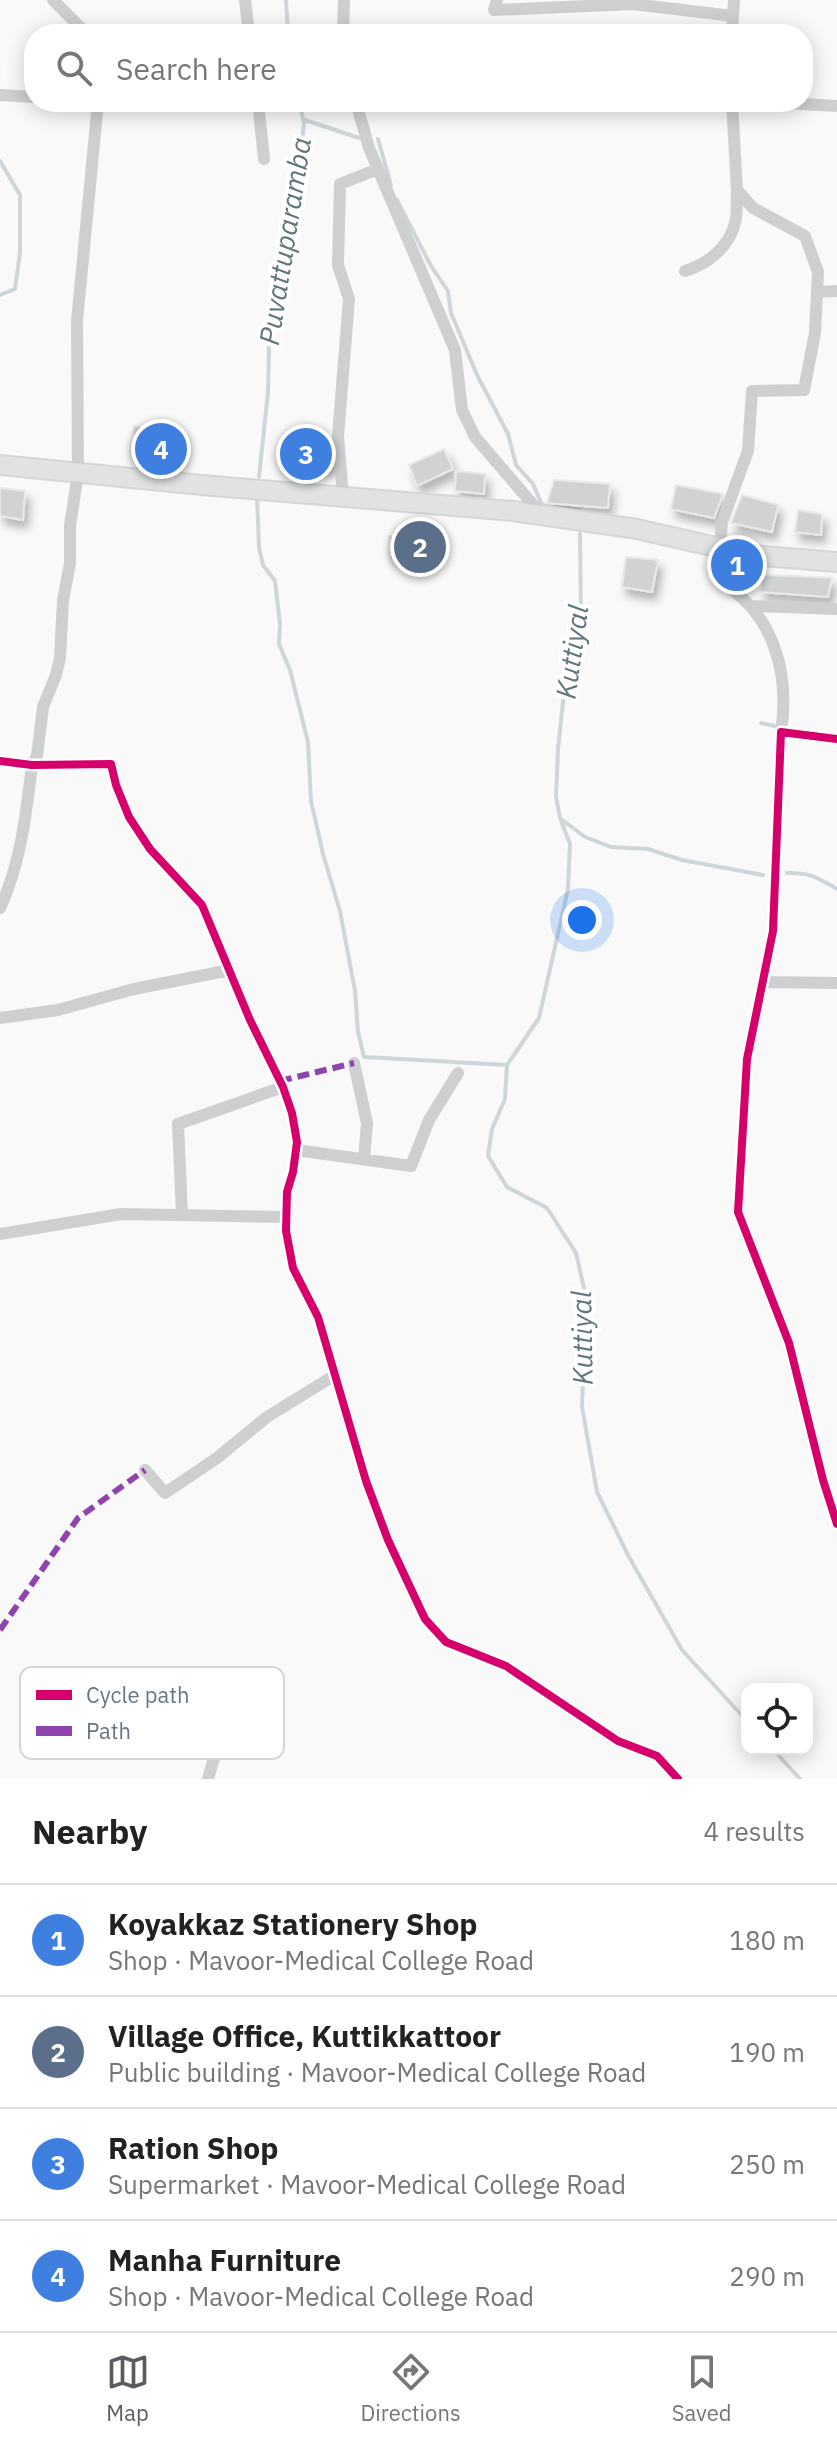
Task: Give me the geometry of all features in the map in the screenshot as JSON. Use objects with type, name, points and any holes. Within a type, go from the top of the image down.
[{"type":"main road","points":[[0,465],[542,515],[637,529],[751,555],[837,562]]},
{"type":"street","points":[[53,0],[77,24]]},
{"type":"street","points":[[245,0],[248,24]]},
{"type":"street","points":[[343,24],[344,0]]},
{"type":"street","points":[[497,0],[494,10],[633,4],[733,16]]},
{"type":"street","points":[[733,24],[734,0]]},
{"type":"street","points":[[0,95],[24,96]]},
{"type":"street","points":[[813,105],[837,106]]},
{"type":"street","points":[[0,908],[9,889],[23,836],[43,707],[60,658],[63,601],[70,563],[70,526],[78,473],[77,321],[97,112]]},
{"type":"street","points":[[259,112],[264,159]]},
{"type":"street","points":[[359,112],[369,148],[455,350],[462,410],[475,437],[542,515]]},
{"type":"street","points":[[685,271],[720,252],[735,224],[737,190],[733,112]]},
{"type":"street","points":[[343,496],[338,436],[349,299],[338,265],[340,184],[378,169]]},
{"type":"street","points":[[737,190],[753,208],[805,236],[818,272],[815,333],[804,390],[752,391],[748,451],[722,522],[718,573],[722,583],[740,594],[764,624],[783,682],[784,711],[773,931],[747,1059],[738,1212],[789,1343],[837,1524]]},
{"type":"street","points":[[817,292],[837,291]]},
{"type":"street","points":[[752,606],[837,609]]},
{"type":"street","points":[[781,732],[837,739]]},
{"type":"street","points":[[0,761],[32,765],[111,764],[129,817],[150,849],[202,905],[292,1113],[296,1150],[287,1192],[286,1231],[293,1268],[318,1317],[366,1481],[388,1540],[425,1619],[446,1642],[506,1666],[618,1741],[657,1756],[678,1779]]},
{"type":"street","points":[[0,1018],[58,1010],[134,989],[230,970]]},
{"type":"street","points":[[762,982],[837,983]]},
{"type":"street","points":[[354,1063],[367,1123],[364,1159]]},
{"type":"street","points":[[296,1150],[411,1166],[429,1120],[458,1073]]},
{"type":"street","points":[[182,1214],[178,1124],[283,1087]]},
{"type":"street","points":[[0,1234],[121,1214],[286,1217]]},
{"type":"street","points":[[145,1470],[165,1493],[217,1458],[267,1417],[335,1375]]},
{"type":"street","points":[[208,1779],[214,1759]]},
{"type":"building","points":[[134,426],[181,431],[179,459],[130,452]]},
{"type":"building","points":[[282,440],[330,445],[331,468],[281,462]]},
{"type":"building","points":[[444,449],[453,469],[417,486],[409,465]]},
{"type":"building","points":[[456,471],[485,474],[484,494],[455,491]]},
{"type":"building","points":[[554,480],[610,484],[608,508],[547,503]]},
{"type":"building","points":[[676,485],[723,494],[714,518],[671,509]]},
{"type":"building","points":[[0,488],[25,491],[23,520],[0,516]]},
{"type":"building","points":[[742,495],[778,505],[772,532],[731,523]]},
{"type":"building","points":[[798,510],[822,514],[821,535],[795,532]]},
{"type":"building","points":[[389,536],[428,536],[428,555],[389,555]]},
{"type":"building","points":[[626,557],[658,560],[652,592],[622,587]]},
{"type":"building","points":[[762,575],[832,578],[828,597],[760,592]]},
{"type":"waterway","points":[[286,0],[287,24]]},
{"type":"waterway","name":"Puvattuparamba","points":[[259,477],[268,392],[270,301],[300,158],[304,123],[301,112]]},
{"type":"waterway","points":[[305,120],[359,138]]},
{"type":"waterway","points":[[378,139],[391,185]]},
{"type":"waterway","points":[[0,161],[20,195],[20,252],[15,289],[0,295]]},
{"type":"waterway","points":[[397,200],[431,266],[448,291],[451,313],[477,375],[508,434],[516,465],[533,484],[542,505],[579,510]]},
{"type":"waterway","points":[[257,494],[259,548],[263,565],[275,581],[279,644],[290,670],[308,742],[311,801],[340,911],[364,1057],[507,1065]]},
{"type":"waterway","name":"Kuttiyal","points":[[580,534],[581,618],[568,655],[556,797],[570,844],[568,889],[539,1018],[507,1065],[505,1099],[492,1129],[488,1156],[507,1187],[547,1208],[576,1253],[586,1297],[582,1407],[597,1492],[629,1557],[682,1650],[741,1714]]},
{"type":"waterway","points":[[761,723],[774,726]]},
{"type":"waterway","points":[[561,819],[585,837],[611,847],[648,849],[682,860],[763,875]]},
{"type":"waterway","points":[[787,873],[814,876],[837,889]]},
{"type":"waterway","name":"Kuttiyal","points":[[778,1755],[800,1779]]},
{"type":"marked path","points":[[280,1081],[354,1063]]},
{"type":"marked path","points":[[0,1630],[78,1518],[145,1470]]},
{"type":"cycle path","points":[[837,739],[781,732],[773,931],[747,1059],[738,1212],[789,1343],[837,1524]]},
{"type":"cycle path","points":[[0,761],[32,765],[111,764],[129,817],[150,849],[202,905],[292,1113],[297,1142],[287,1192],[286,1231],[293,1268],[318,1317],[366,1481],[388,1540],[425,1619],[446,1642],[506,1666],[618,1741],[657,1756],[678,1779]]},
{"type":"place","name":"Manha Furniture","points":[[161,449]]},
{"type":"place","name":"Ration Shop","points":[[306,454]]},
{"type":"place","name":"Village Office, Kuttikkattoor","points":[[420,547]]},
{"type":"place","name":"Koyakkaz Stationery Shop","points":[[737,565]]}]
